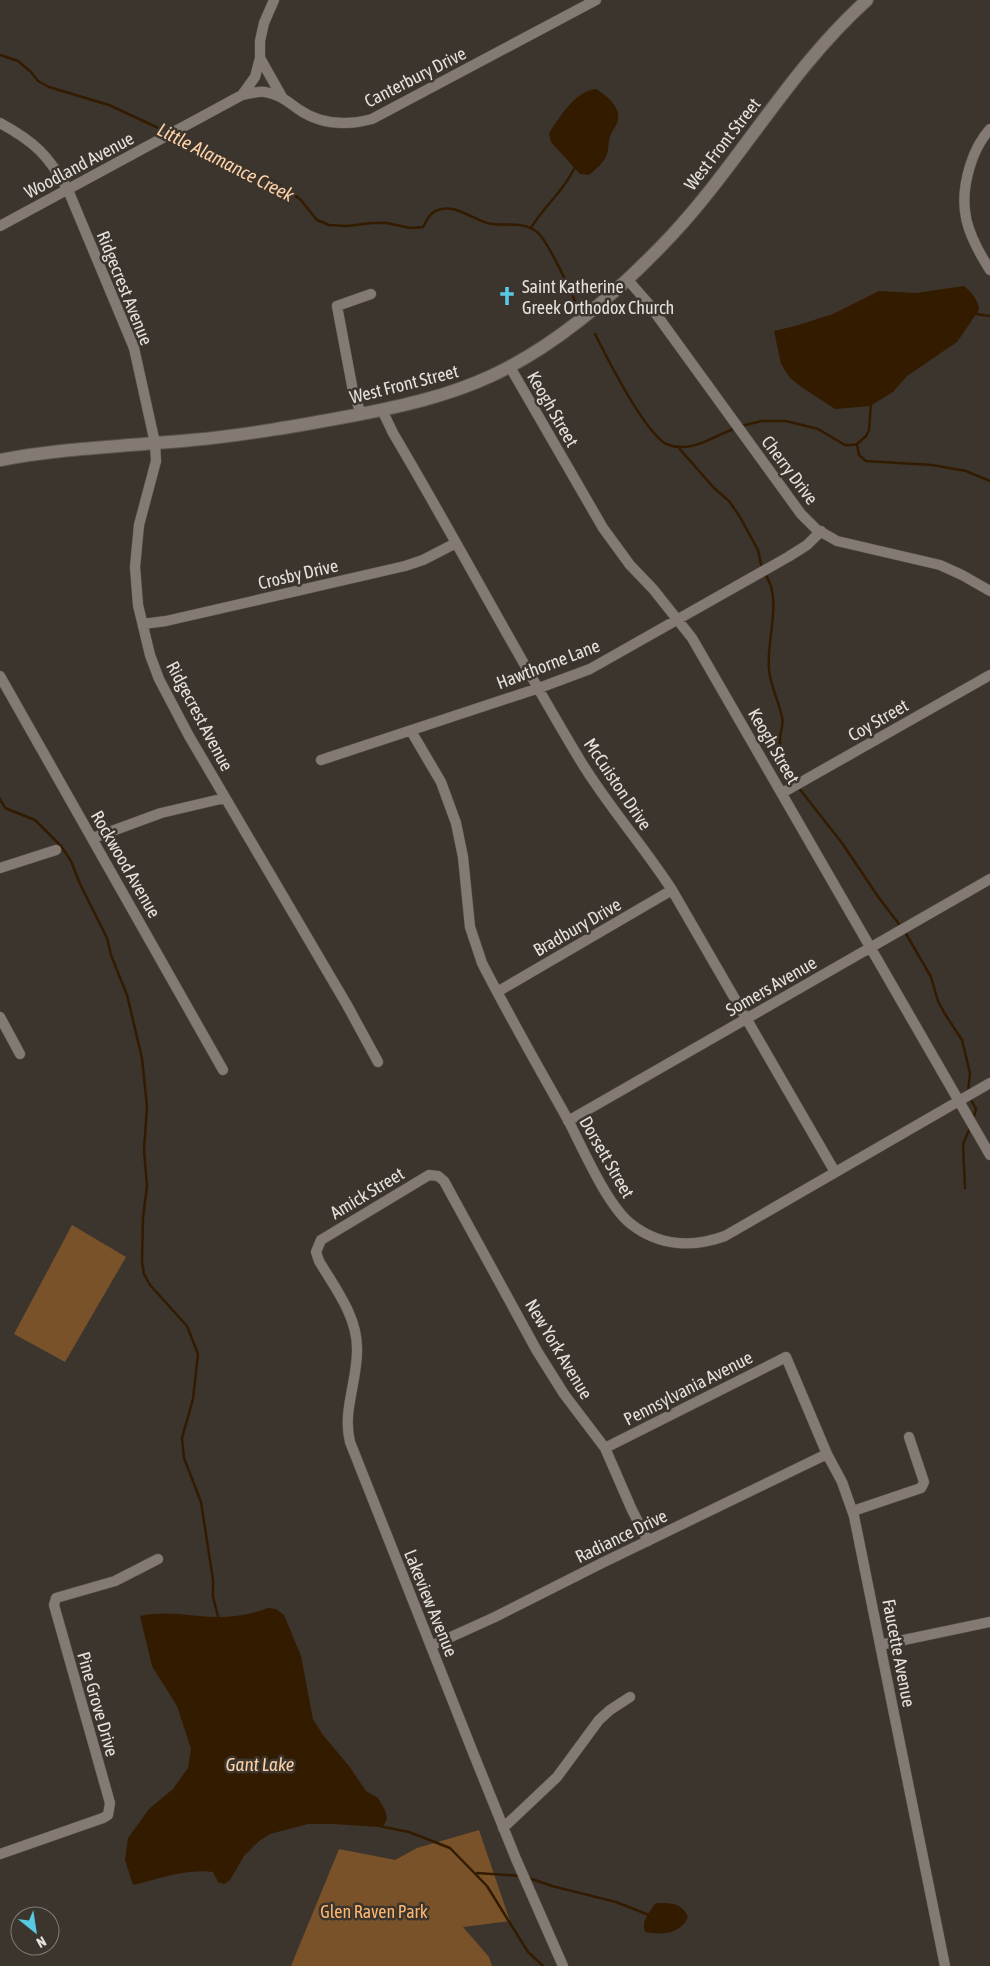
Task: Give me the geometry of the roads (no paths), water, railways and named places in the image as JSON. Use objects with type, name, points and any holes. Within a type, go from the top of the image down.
[{"type":"street","name":"Woodland Avenue","points":[[0,226],[242,95],[255,77],[260,58],[260,41],[264,23],[274,0]]},
{"type":"street","name":"Canterbury Drive","points":[[242,95],[263,92],[282,97],[311,117],[331,123],[346,124],[372,119],[385,114],[596,0]]},
{"type":"street","name":"West Front Street","points":[[0,460],[46,452],[244,434],[361,414],[424,401],[476,383],[510,367],[602,302],[683,222],[809,60],[867,0]]},
{"type":"street","points":[[260,58],[282,97]]},
{"type":"street","name":"Ridgecrest Avenue","points":[[0,123],[24,137],[42,152],[68,190],[134,348],[155,443],[156,461],[139,525],[136,545],[136,586],[150,655],[159,679],[189,736],[347,1005],[378,1062]]},
{"type":"street","points":[[990,129],[972,157],[965,181],[963,206],[966,223],[979,253],[990,270]]},
{"type":"street","name":"Cherry Drive","points":[[627,279],[648,303],[801,514],[821,531],[837,541],[860,548],[906,556],[940,565],[962,575],[990,592]]},
{"type":"street","points":[[361,414],[353,391],[337,306],[371,294]]},
{"type":"street","name":"Keogh Street","points":[[510,367],[603,528],[630,565],[678,619],[710,666],[990,1155]]},
{"type":"street","name":"McCuiston Drive","points":[[382,410],[393,433],[596,786],[672,890],[835,1172]]},
{"type":"street","name":"Hawthorne Lane","points":[[321,760],[539,688],[590,668],[788,557],[807,545],[821,531]]},
{"type":"street","name":"Crosby Drive","points":[[143,624],[166,621],[405,566],[422,560],[456,543]]},
{"type":"street","name":"Coy Street","points":[[782,793],[990,675]]},
{"type":"street","name":"Rockwood Avenue","points":[[0,676],[223,1070]]},
{"type":"street","name":"Dorsett Street","points":[[412,731],[441,782],[451,806],[460,840],[470,927],[482,963],[591,1164],[620,1213],[643,1232],[667,1242],[698,1244],[725,1236],[990,1083]]},
{"type":"street","points":[[93,838],[154,816],[191,805],[225,798]]},
{"type":"street","points":[[0,868],[56,850]]},
{"type":"street","name":"Somers Avenue","points":[[568,1121],[990,879]]},
{"type":"street","name":"Bradbury Drive","points":[[497,992],[672,890]]},
{"type":"street","points":[[0,1017],[20,1054]]},
{"type":"street","name":"Amick Street","points":[[318,1246],[321,1240],[419,1180],[429,1176],[438,1176]]},
{"type":"street","name":"New York Avenue","points":[[438,1176],[444,1181],[466,1218],[538,1351],[564,1394],[605,1448],[632,1510],[648,1541]]},
{"type":"street","name":"Lakeview Avenue","points":[[318,1246],[316,1252],[319,1261],[353,1322],[356,1333],[357,1350],[346,1422],[350,1442],[503,1828],[563,1966]]},
{"type":"street","name":"Pennsylvania Avenue","points":[[605,1448],[786,1357]]},
{"type":"street","name":"Faucette Avenue","points":[[786,1357],[853,1511],[946,1966]]},
{"type":"street","points":[[853,1511],[920,1488],[924,1482],[909,1437]]},
{"type":"street","name":"Radiance Drive","points":[[430,1646],[495,1617],[827,1454]]},
{"type":"street","name":"Pine Grove Drive","points":[[0,1854],[108,1815],[110,1804],[64,1641],[55,1602],[56,1598],[115,1581],[158,1559]]},
{"type":"street","points":[[880,1646],[990,1622]]},
{"type":"street","points":[[503,1828],[557,1777],[599,1720],[630,1697]]},
{"type":"water","points":[[596,89],[615,106],[618,120],[610,137],[608,152],[600,166],[589,175],[580,174],[551,142],[549,133],[563,113],[581,94]]},
{"type":"water","points":[[964,286],[974,296],[979,310],[957,342],[907,376],[893,392],[870,406],[835,409],[790,378],[781,364],[774,331],[833,314],[879,291],[916,293]]},
{"type":"water","name":"Gant Lake","points":[[268,1608],[276,1609],[284,1615],[301,1656],[313,1719],[366,1791],[378,1798],[387,1818],[384,1825],[380,1827],[308,1824],[270,1834],[259,1841],[244,1856],[230,1880],[224,1884],[218,1882],[213,1872],[203,1871],[173,1875],[133,1885],[125,1860],[128,1838],[149,1809],[173,1789],[188,1768],[191,1749],[177,1706],[152,1666],[140,1616],[170,1614],[224,1617],[237,1616]]},
{"type":"water","points":[[655,1904],[680,1906],[688,1917],[685,1923],[670,1932],[645,1932],[644,1924],[646,1917]]},
{"type":"waterway","name":"Little Alamance Creek","points":[[0,55],[18,61],[38,81],[49,87],[109,105],[167,132]]},
{"type":"waterway","name":"Little Alamance Creek","points":[[174,136],[184,140],[207,157],[275,182],[300,199],[317,220],[329,225],[347,226],[387,223],[410,228],[423,227],[433,213],[438,210],[452,209],[486,223],[526,226],[542,237],[578,309]]},
{"type":"waterway","points":[[531,228],[565,184],[575,167]]},
{"type":"waterway","points":[[976,314],[990,316]]},
{"type":"waterway","name":"Little Alamance Creek","points":[[595,334],[617,377],[637,410],[647,425],[666,444],[676,447],[688,447],[736,428]]},
{"type":"waterway","name":"Little Alamance Creek","points":[[741,426],[762,421],[786,421],[818,429],[845,445],[852,445],[857,444],[866,436],[869,430],[871,404]]},
{"type":"waterway","name":"Little Alamance Creek","points":[[857,445],[859,455],[866,461],[932,465],[966,471],[990,481]]},
{"type":"waterway","points":[[678,447],[714,488],[729,501],[758,550],[762,569]]},
{"type":"waterway","points":[[765,574],[773,595],[773,620],[769,658],[770,675],[783,719],[780,736],[782,755],[795,783]]},
{"type":"waterway","points":[[798,787],[842,843],[902,928]]},
{"type":"waterway","points":[[0,799],[5,808],[35,820],[61,846],[71,861],[80,884],[107,938],[111,955],[127,995],[142,1058],[147,1107],[144,1150],[147,1186],[143,1218],[142,1262],[144,1274],[150,1285],[187,1326],[198,1354],[193,1399],[182,1438],[184,1458],[201,1502],[213,1580],[213,1597],[219,1620]]},
{"type":"waterway","points":[[905,932],[931,977],[938,1001],[962,1040],[970,1073],[968,1093]]},
{"type":"waterway","points":[[970,1098],[976,1109],[973,1120]]},
{"type":"waterway","points":[[965,1188],[963,1144],[970,1128]]},
{"type":"waterway","points":[[379,1826],[409,1832],[450,1848],[487,1886],[528,1952],[543,1966]]},
{"type":"waterway","points":[[477,1873],[521,1876]]},
{"type":"waterway","points":[[526,1877],[552,1886],[616,1902],[649,1915]]},
{"type":"place","name":"Saint Katherine Greek Orthodox Church","points":[[507,296]]},
{"type":"park label","name":"Glen Raven Park","points":[[374,1911]]}]
